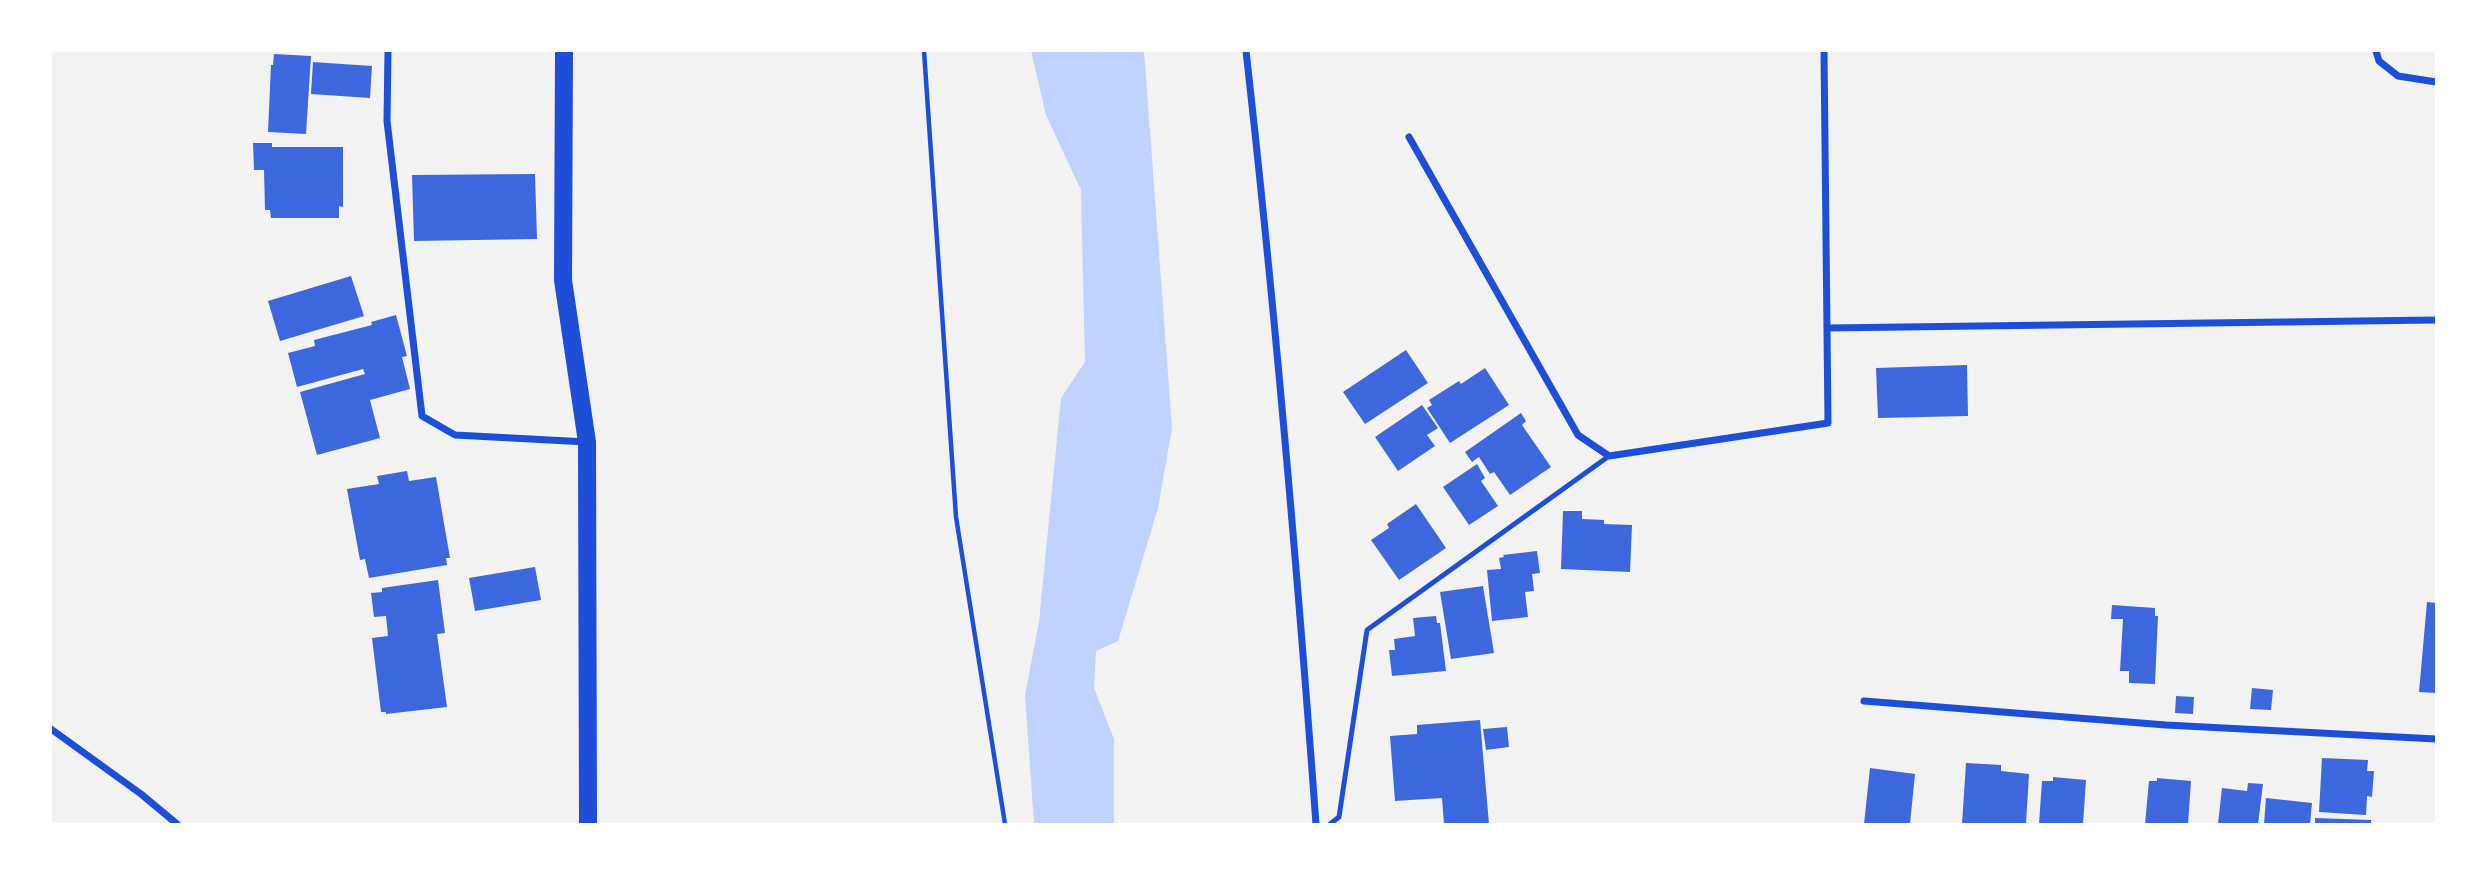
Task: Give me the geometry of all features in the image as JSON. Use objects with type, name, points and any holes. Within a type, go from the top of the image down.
[{"type":"main road","points":[[564,51],[563,280],[587,442],[588,824]]},
{"type":"street","points":[[388,51],[387,121],[422,416],[455,435],[587,442]]},
{"type":"street","points":[[1246,51],[1259,166],[1316,824]]},
{"type":"street","points":[[1409,137],[1578,435],[1609,456],[1828,423],[1824,51]]},
{"type":"street","points":[[2376,51],[2379,61],[2398,76],[2436,82]]},
{"type":"street","points":[[1827,328],[2436,320]]},
{"type":"street","points":[[1864,701],[2165,725],[2436,739]]},
{"type":"street","points":[[51,729],[141,794],[177,824]]},
{"type":"lane","points":[[1330,824],[1339,817],[1367,629],[1609,456]]},
{"type":"path","points":[[924,51],[956,517],[1005,824]]},
{"type":"water","points":[[1031,51],[1144,51],[1172,428],[1158,508],[1118,641],[1096,651],[1094,688],[1114,739],[1114,824],[1034,824],[1025,695],[1039,622],[1061,398],[1085,362],[1081,190],[1046,115]]},
{"type":"building","points":[[274,54],[311,56],[306,134],[268,132],[271,65]]},
{"type":"building","points":[[313,62],[372,66],[370,98],[311,94]]},
{"type":"building","points":[[253,143],[272,143],[272,147],[343,147],[343,207],[339,206],[339,218],[271,218],[270,210],[265,210],[264,170],[254,170]]},
{"type":"building","points":[[535,174],[537,239],[414,241],[412,175]]},
{"type":"building","points":[[351,276],[364,316],[280,341],[268,301]]},
{"type":"building","points":[[396,315],[407,356],[402,357],[410,389],[370,400],[380,438],[317,455],[300,392],[365,374],[363,369],[297,387],[288,353],[315,346],[314,340],[372,325],[371,322]]},
{"type":"building","points":[[1406,350],[1428,383],[1365,424],[1343,392]]},
{"type":"building","points":[[1967,365],[1968,416],[1878,418],[1876,368]]},
{"type":"building","points":[[1485,368],[1509,405],[1450,443],[1427,408],[1432,405],[1429,400]]},
{"type":"building","points":[[1422,405],[1438,428],[1427,435],[1435,446],[1398,471],[1375,437]]},
{"type":"building","points":[[1521,413],[1526,421],[1522,425],[1551,467],[1510,495],[1494,472],[1490,474],[1479,457],[1472,462],[1465,452]]},
{"type":"building","points":[[1477,464],[1485,478],[1481,481],[1498,506],[1469,525],[1443,487]]},
{"type":"building","points":[[407,471],[409,481],[436,477],[450,558],[446,558],[447,565],[369,578],[365,559],[360,560],[347,489],[379,484],[377,476]]},
{"type":"building","points":[[1416,504],[1446,548],[1399,580],[1371,540],[1389,528],[1387,524]]},
{"type":"building","points":[[1563,511],[1582,511],[1582,519],[1604,520],[1604,524],[1632,525],[1630,572],[1561,569]]},
{"type":"building","points":[[1537,551],[1540,573],[1532,574],[1534,591],[1525,592],[1528,617],[1492,621],[1487,570],[1501,569],[1499,558],[1504,557],[1503,555]]},
{"type":"building","points":[[535,567],[541,600],[475,611],[469,578]]},
{"type":"building","points":[[438,580],[445,633],[437,634],[447,707],[386,714],[381,712],[372,638],[388,636],[386,616],[374,617],[371,593],[382,592],[382,588]]},
{"type":"building","points":[[1483,586],[1494,653],[1451,659],[1440,592]]},
{"type":"building","points":[[2427,602],[2436,603],[2436,693],[2419,692]]},
{"type":"building","points":[[2112,605],[2155,608],[2155,616],[2158,616],[2155,684],[2129,683],[2129,671],[2120,671],[2123,619],[2111,619]]},
{"type":"building","points":[[1436,616],[1437,623],[1440,623],[1446,671],[1392,676],[1389,650],[1395,650],[1394,639],[1415,636],[1413,618]]},
{"type":"building","points":[[2252,688],[2273,690],[2271,710],[2250,709]]},
{"type":"building","points":[[2176,696],[2194,697],[2193,714],[2175,713]]},
{"type":"building","points":[[1480,720],[1489,824],[1444,824],[1442,798],[1395,801],[1390,736],[1417,734],[1417,725]]},
{"type":"building","points":[[1507,727],[1509,747],[1486,750],[1483,729]]},
{"type":"building","points":[[2322,758],[2368,760],[2367,771],[2374,771],[2372,797],[2367,796],[2366,815],[2319,812]]},
{"type":"building","points":[[1966,763],[2001,765],[2001,771],[2029,774],[2026,824],[1962,824]]},
{"type":"building","points":[[1870,768],[1915,774],[1910,824],[1864,824]]},
{"type":"building","points":[[2053,777],[2086,780],[2083,824],[2039,824],[2042,781],[2053,781]]},
{"type":"building","points":[[2157,778],[2191,781],[2188,824],[2145,824],[2149,781],[2157,781]]},
{"type":"building","points":[[2248,783],[2263,784],[2258,824],[2218,824],[2222,788],[2247,791]]},
{"type":"building","points":[[2266,798],[2312,803],[2310,824],[2264,824]]},
{"type":"building","points":[[2315,818],[2371,820],[2371,824],[2315,824]]}]
